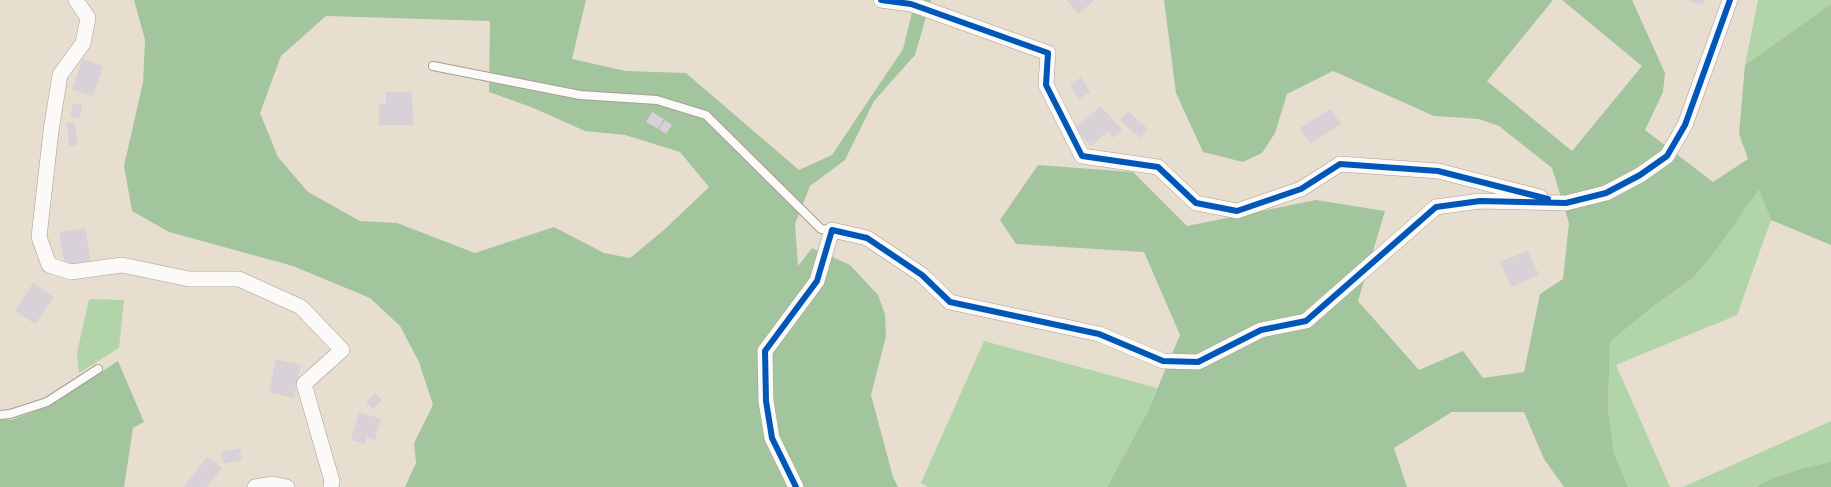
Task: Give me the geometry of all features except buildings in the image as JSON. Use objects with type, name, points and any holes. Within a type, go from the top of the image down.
[{"type":"street","points":[[76,0],[88,18],[83,43],[60,75],[51,131],[40,237],[49,264],[71,272],[122,264],[189,279],[239,279],[300,307],[342,350],[304,384],[332,481],[331,487]]},
{"type":"street","points":[[881,0],[911,4],[1048,53],[1046,85],[1082,156],[1158,167],[1196,203],[1237,211],[1301,189],[1340,164],[1438,171],[1566,203]]},
{"type":"street","points":[[796,487],[772,438],[766,401],[766,351],[817,281],[832,230],[867,238],[922,275],[950,302],[1099,334],[1163,361],[1198,362],[1261,330],[1306,321],[1436,207],[1480,201],[1566,203],[1606,193],[1640,175],[1667,156],[1684,125],[1730,0]]},
{"type":"street","points":[[255,487],[273,484],[287,487]]},
{"type":"lane","points":[[433,66],[580,95],[657,100],[706,115],[821,229],[832,230]]},
{"type":"lane","points":[[0,415],[10,414],[47,402],[98,369]]},
{"type":"green space","points":[[134,0],[586,0],[572,59],[626,71],[686,73],[799,170],[832,155],[903,49],[915,0],[931,0],[915,55],[874,101],[845,160],[810,186],[795,224],[798,266],[812,248],[850,265],[878,295],[885,314],[886,336],[871,395],[893,477],[898,487],[405,487],[416,463],[414,443],[433,405],[419,362],[400,326],[370,298],[293,266],[169,232],[132,211],[124,166],[143,82],[145,40]],"holes":[[[326,16],[490,21],[489,92],[531,107],[585,131],[625,135],[680,152],[709,187],[665,229],[630,258],[604,253],[554,227],[475,253],[397,223],[360,221],[308,192],[278,157],[260,113],[281,56]]]},
{"type":"green space","points":[[1164,0],[1553,0],[1487,81],[1572,151],[1642,66],[1562,0],[1632,0],[1665,73],[1663,92],[1645,130],[1713,182],[1748,159],[1739,134],[1745,65],[1831,4],[1831,245],[1771,220],[1759,189],[1717,249],[1694,277],[1651,308],[1610,342],[1608,408],[1614,454],[1628,487],[1564,487],[1544,459],[1524,412],[1452,412],[1394,448],[1407,487],[1107,487],[1147,413],[1180,335],[1144,252],[1016,244],[1000,220],[1038,165],[1133,172],[1187,226],[1316,200],[1385,211],[1358,301],[1419,370],[1463,351],[1483,378],[1524,372],[1540,294],[1563,279],[1569,223],[1552,168],[1499,126],[1479,119],[1434,116],[1333,71],[1287,94],[1275,133],[1262,153],[1243,162],[1203,152],[1176,93]]},
{"type":"green space","points":[[1758,0],[1831,0],[1831,4],[1745,65]]},
{"type":"green space","points":[[1759,188],[1771,220],[1737,315],[1616,365],[1670,487],[1628,487],[1614,455],[1608,408],[1610,342],[1651,308],[1694,277],[1717,249]]},
{"type":"green space","points":[[89,299],[124,300],[119,348],[79,373],[77,353]]},
{"type":"green space","points":[[984,341],[1157,388],[1147,413],[1107,487],[928,487],[921,483]]},
{"type":"green space","points":[[118,361],[144,422],[133,428],[124,487],[0,487],[0,419],[11,420],[48,406]]},
{"type":"green space","points":[[1831,421],[1831,462],[1811,466],[1772,478],[1756,487],[1683,487]]},
{"type":"green space","points":[[1831,462],[1831,487],[1756,487],[1772,478],[1811,466]]},
{"type":"cycle path","points":[[881,0],[911,4],[1048,53],[1046,85],[1082,156],[1158,167],[1196,203],[1237,211],[1301,189],[1340,164],[1438,171],[1548,199]]},
{"type":"cycle path","points":[[796,487],[772,438],[766,401],[765,351],[817,281],[832,230],[867,238],[922,275],[950,302],[1099,334],[1163,361],[1198,362],[1261,330],[1306,321],[1436,207],[1480,201],[1566,203],[1606,193],[1640,175],[1667,156],[1685,125],[1730,0]]}]
